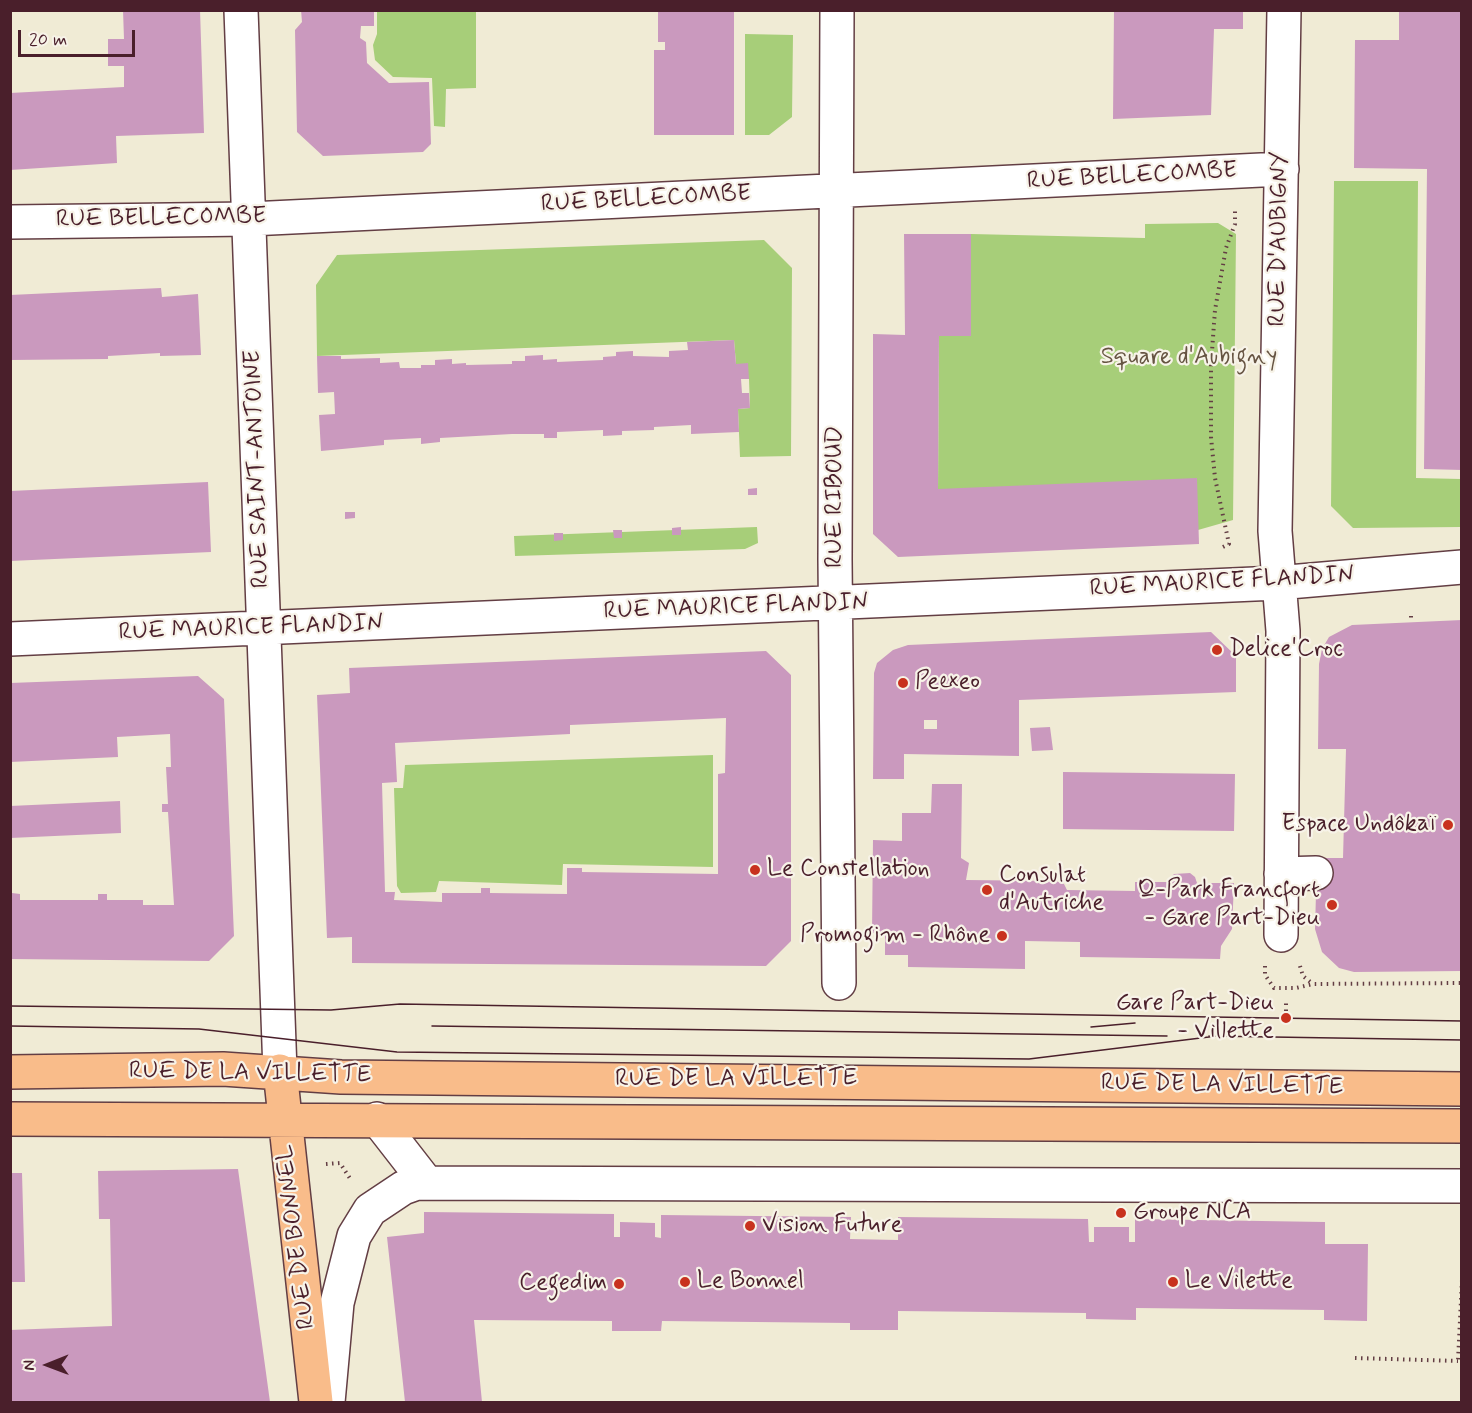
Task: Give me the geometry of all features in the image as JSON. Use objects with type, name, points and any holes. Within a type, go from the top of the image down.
[{"type":"main road","name":"RUE DE LA VILLETTE","points":[[10,1072],[223,1069],[341,1077],[1461,1089]]},
{"type":"main road","name":"RUE DE BONNEL","points":[[279,1071],[316,1402]]},
{"type":"main road","name":"RUE DE LA VILLETTE","points":[[10,1119],[1461,1126]]},
{"type":"street","name":"RUE SAINT-ANTOINE","points":[[241,10],[279,1071]]},
{"type":"street","name":"RUE RIBOUD","points":[[837,10],[836,603],[839,983]]},
{"type":"street","name":"RUE D'AUBIGNY","points":[[1281,934],[1283,631],[1275,531],[1284,10]]},
{"type":"street","name":"RUE BELLECOMBE","points":[[10,222],[250,219],[1282,169]]},
{"type":"street","name":"RUE MAURICE FLANDIN","points":[[10,639],[1278,583],[1461,567]]},
{"type":"street","points":[[1281,873],[1316,873]]},
{"type":"street","points":[[377,1119],[426,1182]]},
{"type":"street","points":[[328,1402],[337,1304],[354,1236],[370,1210],[403,1188],[426,1182],[1461,1186]]},
{"type":"path","points":[[1215,552],[1229,544],[1214,468],[1211,365],[1215,310],[1226,248],[1235,224],[1234,211]]},
{"type":"path","points":[[1411,616],[1411,622]]},
{"type":"path","points":[[1313,984],[1461,983]]},
{"type":"path","points":[[1286,1000],[1286,1011]]},
{"type":"path","points":[[317,1164],[340,1163],[353,1183]]},
{"type":"path","points":[[1355,1358],[1460,1361],[1461,1280]]},
{"type":"green space","points":[[377,11],[476,11],[476,88],[446,89],[445,127],[434,126],[432,78],[393,77],[375,60],[373,45],[377,34]]},
{"type":"green space","points":[[745,34],[793,35],[792,117],[769,135],[745,135]]},
{"type":"green space","points":[[1334,181],[1418,181],[1416,478],[1461,479],[1461,527],[1353,528],[1331,506]]},
{"type":"green space","name":"Square d'Aubigny","points":[[1218,223],[1236,234],[1233,520],[1198,530],[938,489],[939,336],[971,336],[971,234],[1145,238],[1145,224]]},
{"type":"green space","points":[[764,240],[792,268],[791,456],[740,457],[738,409],[750,408],[749,379],[736,364],[734,340],[317,356],[316,285],[337,255]]},
{"type":"green space","points":[[757,527],[758,543],[745,549],[515,556],[514,536]]},
{"type":"green space","points":[[713,755],[713,867],[563,864],[562,885],[439,881],[436,892],[401,893],[397,886],[394,788],[403,788],[405,765]]},
{"type":"building","points":[[123,10],[200,10],[204,133],[116,136],[117,163],[10,170],[10,93],[124,87],[124,66],[108,66],[108,39],[124,39]]},
{"type":"building","points":[[301,10],[374,10],[374,26],[361,26],[360,38],[366,42],[367,63],[389,83],[429,82],[431,144],[423,152],[323,156],[297,132],[295,30],[302,22]]},
{"type":"building","points":[[658,10],[734,10],[734,135],[654,135],[654,50],[665,50],[665,42],[658,42]]},
{"type":"building","points":[[1114,10],[1243,10],[1243,29],[1214,29],[1211,115],[1113,119]]},
{"type":"building","points":[[1399,10],[1462,10],[1462,470],[1424,469],[1427,169],[1354,168],[1355,40],[1399,40]]},
{"type":"building","points":[[904,234],[971,234],[971,336],[939,336],[938,489],[1197,478],[1199,544],[898,557],[873,534],[873,334],[905,335]]},
{"type":"building","points":[[161,288],[162,297],[198,294],[201,355],[160,356],[160,353],[108,356],[108,359],[10,360],[10,295]]},
{"type":"building","points":[[734,340],[736,364],[748,363],[749,379],[741,379],[742,393],[749,393],[750,408],[738,409],[739,432],[691,434],[691,425],[622,431],[622,435],[603,436],[603,430],[557,432],[557,438],[544,438],[544,434],[512,434],[440,438],[440,442],[421,444],[421,438],[384,440],[384,445],[321,451],[319,415],[335,414],[334,392],[318,393],[317,356],[341,356],[341,359],[380,358],[380,363],[399,362],[400,368],[421,368],[421,365],[435,365],[435,360],[452,359],[452,364],[466,363],[466,365],[512,364],[512,361],[525,361],[525,356],[543,355],[543,360],[557,359],[557,362],[603,360],[603,357],[616,356],[616,352],[633,351],[633,356],[669,357],[669,351],[688,350],[687,342]]},
{"type":"building","points":[[208,482],[211,552],[10,561],[10,491]]},
{"type":"building","points":[[757,488],[757,495],[748,495],[748,489]]},
{"type":"building","points":[[345,512],[355,512],[355,518],[345,519]]},
{"type":"building","points":[[681,527],[681,535],[672,535],[672,528]]},
{"type":"building","points":[[613,530],[622,530],[622,538],[614,538]]},
{"type":"building","points":[[554,533],[563,533],[563,540],[554,541]]},
{"type":"building","points":[[1462,620],[1462,971],[1354,972],[1339,968],[1322,952],[1315,929],[1317,858],[1343,858],[1346,749],[1318,749],[1319,664],[1322,649],[1329,637],[1352,625]]},
{"type":"building","points":[[1211,632],[1236,656],[1236,692],[1019,700],[1019,756],[904,754],[904,779],[873,779],[874,673],[877,663],[893,650],[908,645]],"holes":[[[924,720],[937,720],[937,729],[924,729]]]},
{"type":"building","points":[[766,651],[791,675],[791,941],[766,966],[352,963],[352,937],[327,938],[317,695],[350,693],[349,668]],"holes":[[[726,718],[725,773],[718,774],[718,874],[582,872],[582,868],[567,868],[567,894],[490,893],[490,888],[481,888],[481,893],[442,893],[442,902],[394,900],[395,892],[385,892],[382,783],[397,782],[395,743],[570,734],[570,725]]]},
{"type":"building","points":[[198,676],[224,699],[234,936],[209,961],[10,959],[12,893],[20,894],[20,900],[98,900],[98,894],[107,894],[107,900],[143,900],[143,905],[174,905],[168,812],[162,812],[162,804],[168,804],[166,767],[171,767],[170,734],[117,737],[118,757],[10,762],[10,683]]},
{"type":"building","points":[[1050,727],[1053,750],[1032,751],[1030,728]]},
{"type":"building","points":[[1063,772],[1235,774],[1234,831],[1063,829]]},
{"type":"building","name":"Consulat d'Autriche","points":[[932,784],[962,784],[961,858],[969,863],[966,880],[1056,881],[1064,884],[1067,890],[1135,891],[1135,882],[1167,882],[1174,874],[1190,873],[1195,877],[1197,883],[1234,883],[1232,929],[1221,946],[1220,959],[1080,957],[1080,942],[1025,941],[1025,969],[908,967],[908,955],[885,955],[885,933],[872,933],[873,840],[902,841],[902,813],[931,813]]},
{"type":"building","points":[[120,801],[121,833],[10,838],[10,806]]},
{"type":"building","points":[[238,1169],[270,1402],[10,1402],[10,1330],[112,1326],[110,1219],[99,1219],[98,1171]]},
{"type":"building","points":[[10,1173],[22,1173],[25,1282],[10,1282]]},
{"type":"building","name":"Le Bonnel","points":[[424,1212],[614,1214],[614,1237],[620,1237],[620,1222],[655,1223],[655,1237],[661,1238],[661,1215],[851,1217],[850,1239],[898,1240],[898,1217],[1088,1219],[1089,1242],[1094,1242],[1094,1227],[1129,1227],[1129,1242],[1135,1242],[1135,1219],[1325,1222],[1325,1244],[1368,1244],[1367,1321],[1324,1320],[1324,1310],[1136,1308],[1136,1320],[1086,1319],[1086,1313],[898,1311],[898,1330],[850,1330],[850,1323],[662,1321],[661,1331],[612,1331],[612,1321],[474,1320],[482,1402],[405,1402],[387,1237],[424,1233]]},
{"type":"tram line","points":[[10,1006],[331,1010],[400,1004],[1462,1021]]},
{"type":"tram line","points":[[1091,1027],[1135,1023]]},
{"type":"tram line","points":[[10,1026],[199,1029],[397,1052],[1029,1059],[1217,1036]]},
{"type":"tram line","points":[[432,1026],[1167,1036]]},
{"type":"tram line","points":[[1209,1036],[1462,1040]]},
{"type":"place","name":"Delice'Croc","points":[[1217,650]]},
{"type":"place","name":"Peexeo","points":[[903,683]]},
{"type":"place","name":"Espace Undôkaï","points":[[1448,825]]},
{"type":"place","name":"Le Constellation","points":[[755,870]]},
{"type":"place","name":"Consulat d'Autriche","points":[[987,890]]},
{"type":"place","name":"Q-Park Francfort - Gare Part-Dieu","points":[[1332,905]]},
{"type":"place","name":"Promogim - Rhône","points":[[1002,936]]},
{"type":"place","name":"Gare Part-Dieu - Villette","points":[[1286,1018]]},
{"type":"place","name":"Groupe NCA","points":[[1121,1213]]},
{"type":"place","name":"Vision Future","points":[[750,1226]]},
{"type":"place","name":"Le Bonnel","points":[[685,1282]]},
{"type":"place","name":"Le Vilette","points":[[1173,1282]]},
{"type":"place","name":"Cegedim","points":[[619,1284]]}]
